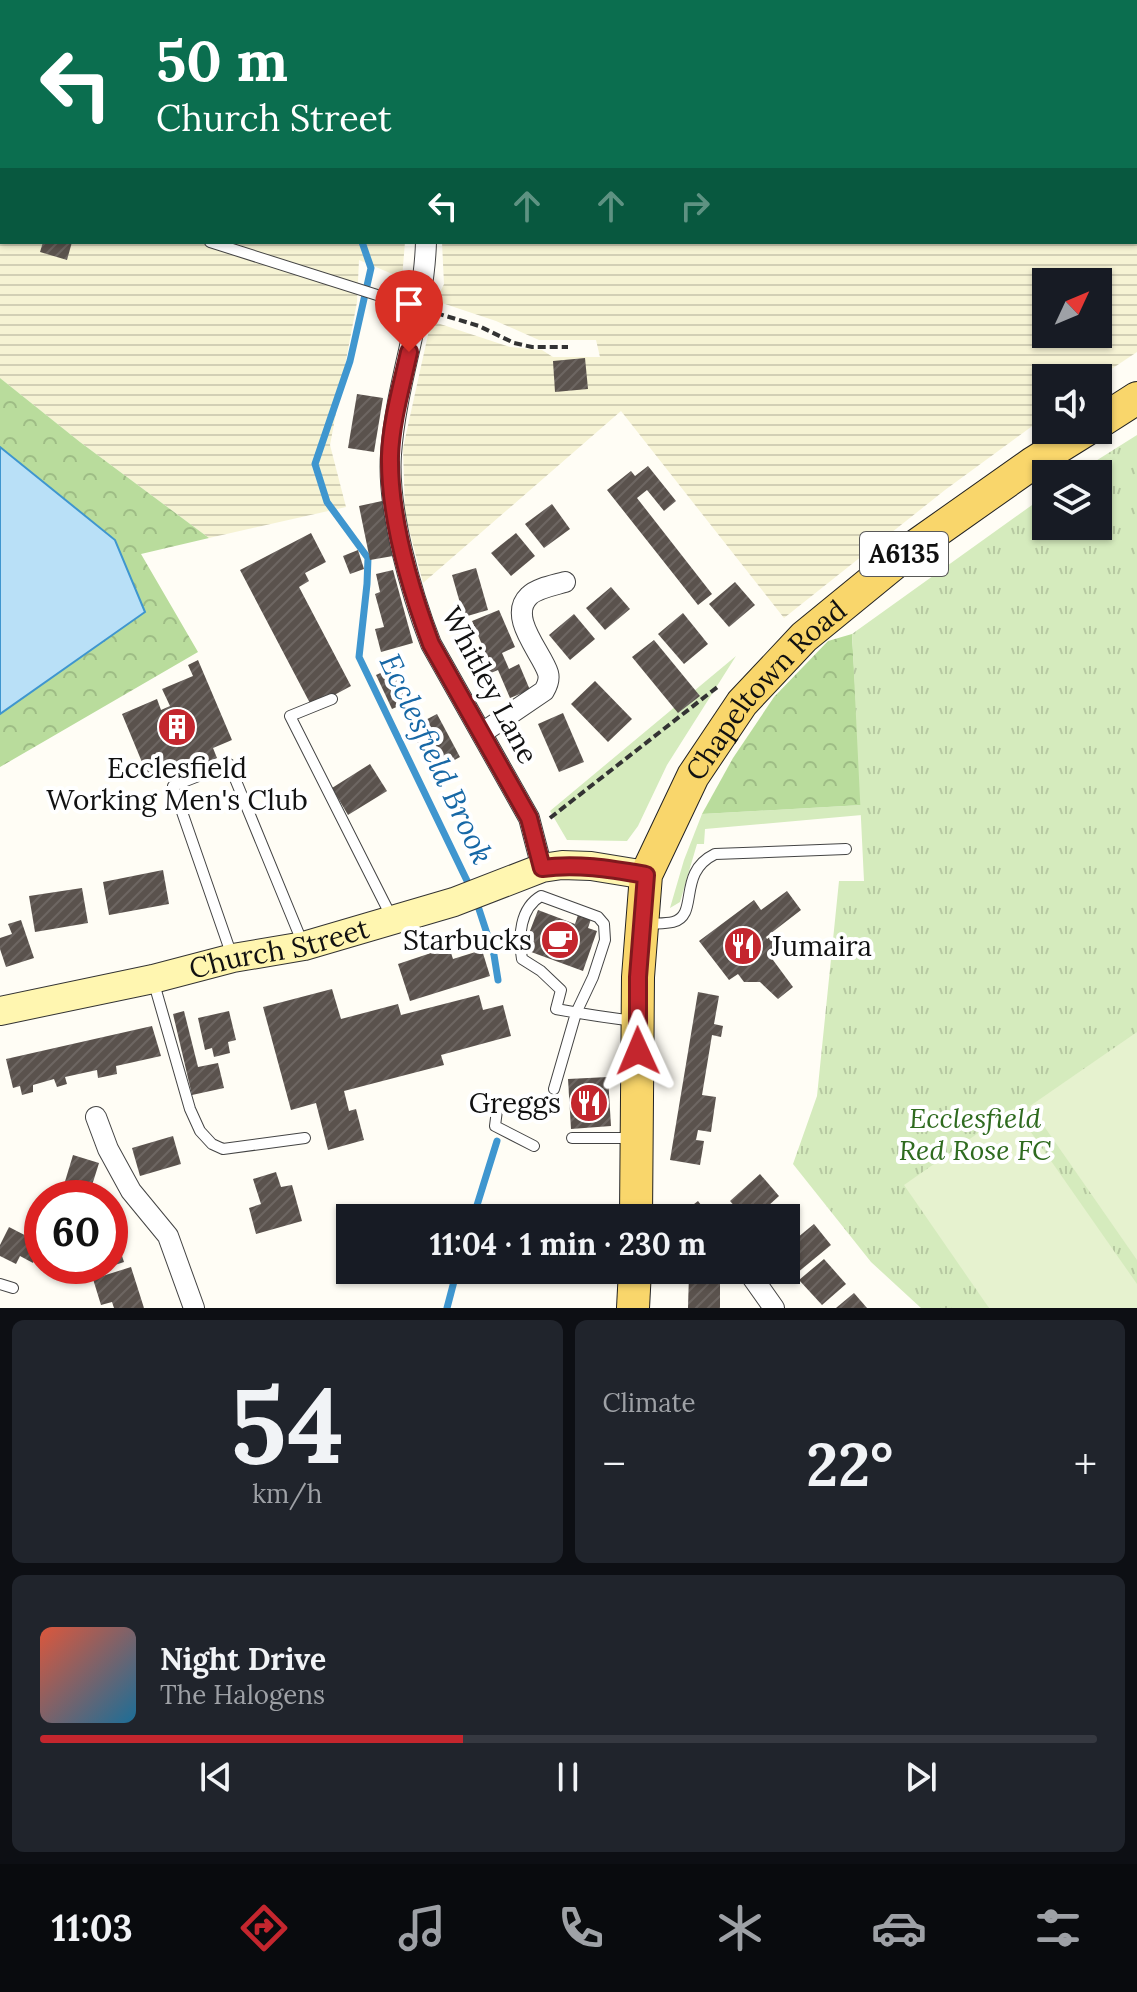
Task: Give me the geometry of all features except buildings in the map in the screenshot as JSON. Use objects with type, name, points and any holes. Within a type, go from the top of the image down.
[{"type":"main road","points":[[1112,414],[1137,398]]},
{"type":"main road","name":"Chapeltown Road","points":[[646,875],[693,776],[716,739],[757,686],[804,637],[914,547],[1064,444]]},
{"type":"main road","name":"Church Street","points":[[0,1011],[153,979],[233,958],[304,946],[394,922],[542,868],[591,866],[646,875]]},
{"type":"main road","name":"A6135","points":[[637,1204],[637,1021],[640,925],[646,875]]},
{"type":"main road","points":[[633,1308],[634,1284]]},
{"type":"street","name":"Whitley Lane","points":[[426,244],[418,308],[390,456],[398,532],[431,644],[512,786],[533,832],[542,868]]},
{"type":"street","points":[[482,733],[544,691],[548,684],[548,673],[531,645],[523,621],[524,605],[530,595],[565,582]]},
{"type":"street","points":[[96,1117],[108,1149],[131,1191],[168,1236],[194,1308]]},
{"type":"street","points":[[757,1284],[774,1308]]},
{"type":"lane","points":[[216,244],[418,308]]},
{"type":"lane","points":[[332,699],[290,716],[394,922]]},
{"type":"lane","points":[[233,958],[173,786],[229,764],[304,946]]},
{"type":"lane","points":[[640,925],[676,922],[687,912],[693,874],[701,861],[715,854],[846,849]]},
{"type":"lane","points":[[554,1089],[576,1013],[600,959],[605,940],[604,924],[598,917],[541,896],[534,900],[521,927],[522,959],[541,971],[561,990],[556,1009],[576,1013],[637,1021]]},
{"type":"lane","points":[[153,979],[190,1109],[200,1131],[212,1144],[223,1149],[305,1138]]},
{"type":"lane","points":[[498,1102],[495,1126],[534,1146]]},
{"type":"lane","points":[[572,1138],[639,1139]]},
{"type":"lane","points":[[0,1284],[13,1288]]},
{"type":"path","points":[[418,308],[479,326],[523,345],[568,347]]},
{"type":"path","points":[[533,832],[719,685]]},
{"type":"shaded area","points":[[0,244],[405,244],[402,278],[359,260],[357,302],[330,445],[346,507],[209,538],[0,378]]},
{"type":"shaded area","points":[[442,244],[1137,244],[1137,352],[1112,369],[1112,364],[1032,364],[1032,426],[945,490],[784,618],[621,411],[423,583],[405,514],[403,448],[431,321],[510,347],[542,350],[553,357],[600,357],[596,340],[539,340],[496,321],[436,301],[444,284]]},
{"type":"green space","points":[[0,378],[209,538],[141,554],[198,652],[0,767]]},
{"type":"green space","name":"Ecclesfield Red Rose FC","points":[[1137,435],[1137,1308],[921,1308],[871,1262],[793,1164],[817,1096],[839,881],[864,881],[852,634],[1032,505],[1032,540],[1112,540],[1112,460],[1097,460]]},
{"type":"green space","points":[[852,634],[862,805],[702,814],[733,758],[774,697],[828,641]]},
{"type":"green space","points":[[736,656],[667,765],[638,826],[627,841],[567,840],[550,811]]},
{"type":"green space","points":[[862,805],[862,815],[705,829],[704,844],[697,844],[680,902],[670,908],[702,814]]},
{"type":"green space","points":[[1137,1032],[1137,1260],[1030,1106]]},
{"type":"green space","points":[[1014,1108],[1137,1284],[1137,1308],[989,1308],[904,1185]]},
{"type":"water","points":[[0,447],[115,540],[145,612],[0,714]]},
{"type":"waterway","name":"Ecclesfield Brook","points":[[363,244],[371,268],[350,361],[315,464],[327,502],[368,558],[359,657],[471,889]]},
{"type":"waterway","name":"Ecclesfield Brook","points":[[476,900],[494,955],[498,980]]},
{"type":"waterway","name":"Ecclesfield Brook","points":[[477,1204],[497,1141]]},
{"type":"waterway","name":"Ecclesfield Brook","points":[[447,1308],[453,1284]]},
{"type":"place","name":"Ecclesfield Working Men's Club","points":[[177,727]]},
{"type":"place","name":"Starbucks","points":[[560,940]]},
{"type":"place","name":"Jumaira","points":[[743,946]]},
{"type":"place","name":"Greggs","points":[[589,1103]]},
{"type":"route","points":[[409,352],[390,456],[398,532],[420,615],[431,644],[529,818],[542,868],[591,866],[646,875],[640,925],[638,1051]]}]
